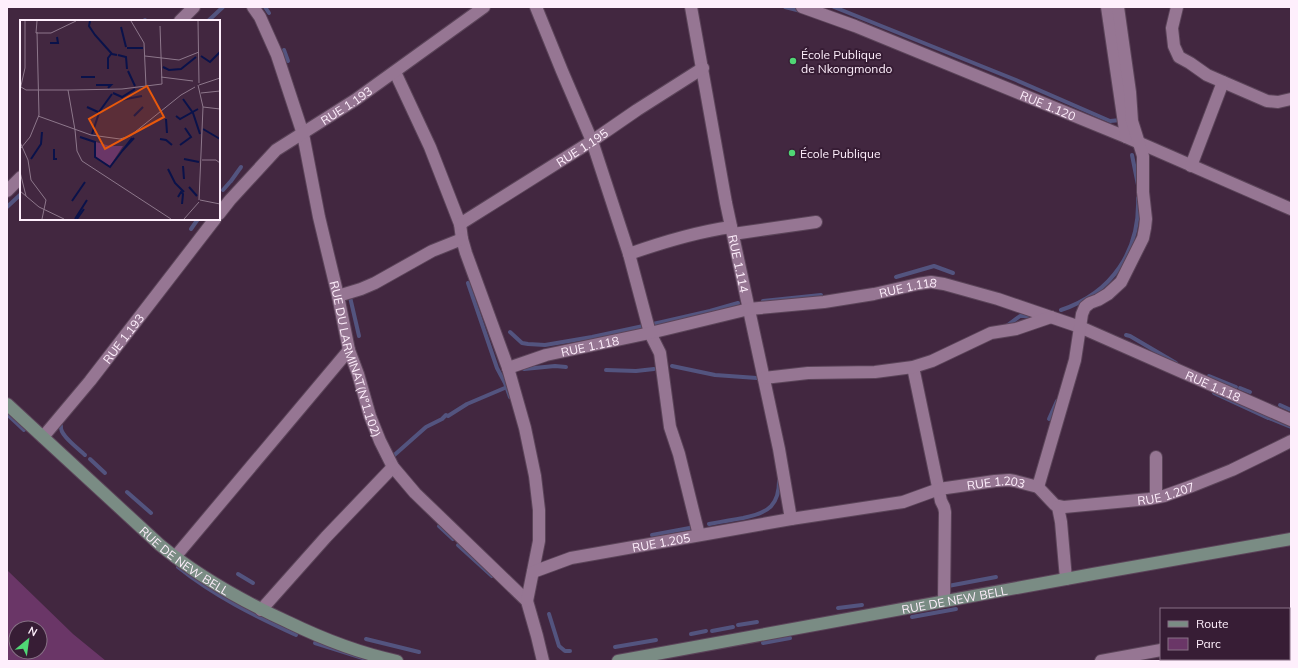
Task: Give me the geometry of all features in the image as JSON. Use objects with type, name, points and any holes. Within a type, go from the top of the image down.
[{"type":"main road","name":"RUE DE NEW BELL","points":[[7,404],[126,515],[175,557],[216,586],[261,610],[308,632],[346,647],[397,661]]},
{"type":"main road","name":"RUE DE NEW BELL","points":[[618,661],[1066,579],[1291,540]]},
{"type":"street","points":[[181,20],[194,7]]},
{"type":"street","name":"RUE DU LARMINAT(N°1.102)","points":[[254,7],[260,16],[278,55],[303,134],[319,218],[338,296],[349,350],[380,442],[393,467],[415,493],[527,601]]},
{"type":"street","name":"RUE 1.193","points":[[220,213],[276,150],[355,100],[484,7]]},
{"type":"street","points":[[536,7],[592,142],[629,254],[650,333],[660,353],[670,427],[679,454],[700,535]]},
{"type":"street","name":"RUE 1.114","points":[[691,7],[732,231],[781,458],[791,519]]},
{"type":"street","name":"RUE 1.120","points":[[802,7],[855,26],[1126,136],[1291,210]]},
{"type":"street","points":[[1107,7],[1126,136]]},
{"type":"street","name":"RUE 1.203","points":[[791,519],[903,502],[939,489],[995,481],[1009,480],[1038,487],[1075,360],[1082,314],[1085,307],[1108,294],[1121,282],[1143,238],[1146,219],[1143,192],[1143,156],[1140,142],[1132,121],[1129,85],[1118,7]]},
{"type":"street","points":[[1177,7],[1172,28],[1174,46],[1178,56],[1207,75],[1267,100],[1278,102],[1291,99]]},
{"type":"street","name":"RUE 1.195","points":[[460,224],[592,142],[703,68]]},
{"type":"street","points":[[395,72],[430,147],[460,224],[462,239],[508,368],[525,428],[535,476],[539,510],[539,541],[527,601],[543,661]]},
{"type":"street","points":[[1191,166],[1223,82]]},
{"type":"street","points":[[7,191],[20,178]]},
{"type":"street","name":"RUE 1.193","points":[[43,437],[90,381],[214,220]]},
{"type":"street","points":[[629,254],[662,242],[708,231],[732,231],[816,222]]},
{"type":"street","points":[[338,296],[375,283],[432,251],[462,239]]},
{"type":"street","name":"RUE 1.118","points":[[508,368],[546,355],[650,333],[749,309],[824,302],[874,294],[931,282],[944,284],[998,299],[1080,327],[1291,420]]},
{"type":"street","points":[[764,378],[808,373],[876,372],[913,367],[932,361],[991,333],[1016,329],[1051,317]]},
{"type":"street","points":[[175,557],[349,350]]},
{"type":"street","points":[[913,367],[941,501],[944,507],[944,601]]},
{"type":"street","name":"RUE 1.207","points":[[1058,507],[1156,497],[1205,481],[1291,441]]},
{"type":"street","points":[[1156,456],[1156,497]]},
{"type":"street","points":[[261,610],[326,537],[393,467]]},
{"type":"street","points":[[1038,487],[1058,507],[1061,522],[1066,579]]},
{"type":"street","name":"RUE 1.205","points":[[533,572],[572,558],[791,519]]},
{"type":"street","points":[[1101,661],[1160,650]]},
{"type":"green space","points":[[7,570],[73,634],[106,661],[7,661]]},
{"type":"waterway","points":[[209,20],[223,7]]},
{"type":"waterway","points":[[265,7],[269,13]]},
{"type":"waterway","points":[[785,7],[801,11]]},
{"type":"waterway","points":[[834,7],[1016,80],[1110,121],[1121,120]]},
{"type":"waterway","points":[[284,50],[288,61]]},
{"type":"waterway","points":[[1132,155],[1138,185]]},
{"type":"waterway","points":[[231,181],[241,167]]},
{"type":"waterway","points":[[223,190],[230,182]]},
{"type":"waterway","points":[[7,207],[20,195]]},
{"type":"waterway","points":[[1061,310],[1095,293],[1119,268],[1128,252],[1134,235],[1138,198]]},
{"type":"waterway","points":[[191,229],[197,220]]},
{"type":"waterway","points":[[896,277],[934,266],[953,273]]},
{"type":"waterway","points":[[468,283],[497,368],[510,397]]},
{"type":"waterway","points":[[763,301],[821,295]]},
{"type":"waterway","points":[[350,297],[359,336]]},
{"type":"waterway","points":[[510,332],[522,343],[545,345],[592,337],[662,322],[738,303]]},
{"type":"waterway","points":[[1005,327],[1020,316],[1033,316]]},
{"type":"waterway","points":[[1126,335],[1176,363]]},
{"type":"waterway","points":[[524,369],[555,366],[566,367]]},
{"type":"waterway","points":[[672,366],[715,375],[757,378]]},
{"type":"waterway","points":[[606,370],[636,371],[654,369]]},
{"type":"waterway","points":[[1209,376],[1236,387]]},
{"type":"waterway","points":[[391,458],[426,427],[467,404],[507,387]]},
{"type":"waterway","points":[[1240,388],[1250,392]]},
{"type":"waterway","points":[[1214,393],[1268,418]]},
{"type":"waterway","points":[[1049,419],[1057,401]]},
{"type":"waterway","points":[[1280,405],[1291,410]]},
{"type":"waterway","points":[[7,414],[24,430]]},
{"type":"waterway","points":[[1269,418],[1291,427]]},
{"type":"waterway","points":[[61,426],[61,430],[66,437],[85,455]]},
{"type":"waterway","points":[[90,459],[105,473]]},
{"type":"waterway","points":[[709,524],[752,516],[766,510],[775,501],[779,487],[779,477]]},
{"type":"waterway","points":[[127,492],[151,513]]},
{"type":"waterway","points":[[439,526],[453,539]]},
{"type":"waterway","points":[[652,535],[695,527]]},
{"type":"waterway","points":[[458,545],[492,576]]},
{"type":"waterway","points":[[178,567],[220,596],[250,613],[296,635]]},
{"type":"waterway","points":[[238,574],[253,583]]},
{"type":"waterway","points":[[948,586],[996,577]]},
{"type":"waterway","points":[[838,608],[862,605]]},
{"type":"waterway","points":[[912,617],[956,609]]},
{"type":"waterway","points":[[549,614],[559,646],[565,651],[570,651]]},
{"type":"waterway","points":[[738,625],[757,622]]},
{"type":"waterway","points":[[712,631],[733,627]]},
{"type":"waterway","points":[[691,634],[706,631]]},
{"type":"waterway","points":[[763,643],[790,638]]},
{"type":"waterway","points":[[366,639],[419,652]]},
{"type":"waterway","points":[[615,647],[656,640]]},
{"type":"waterway","points":[[315,643],[366,659]]},
{"type":"place","name":"École Publique de Nkongmondo","points":[[793,61]]},
{"type":"place","name":"École Publique","points":[[792,153]]}]
